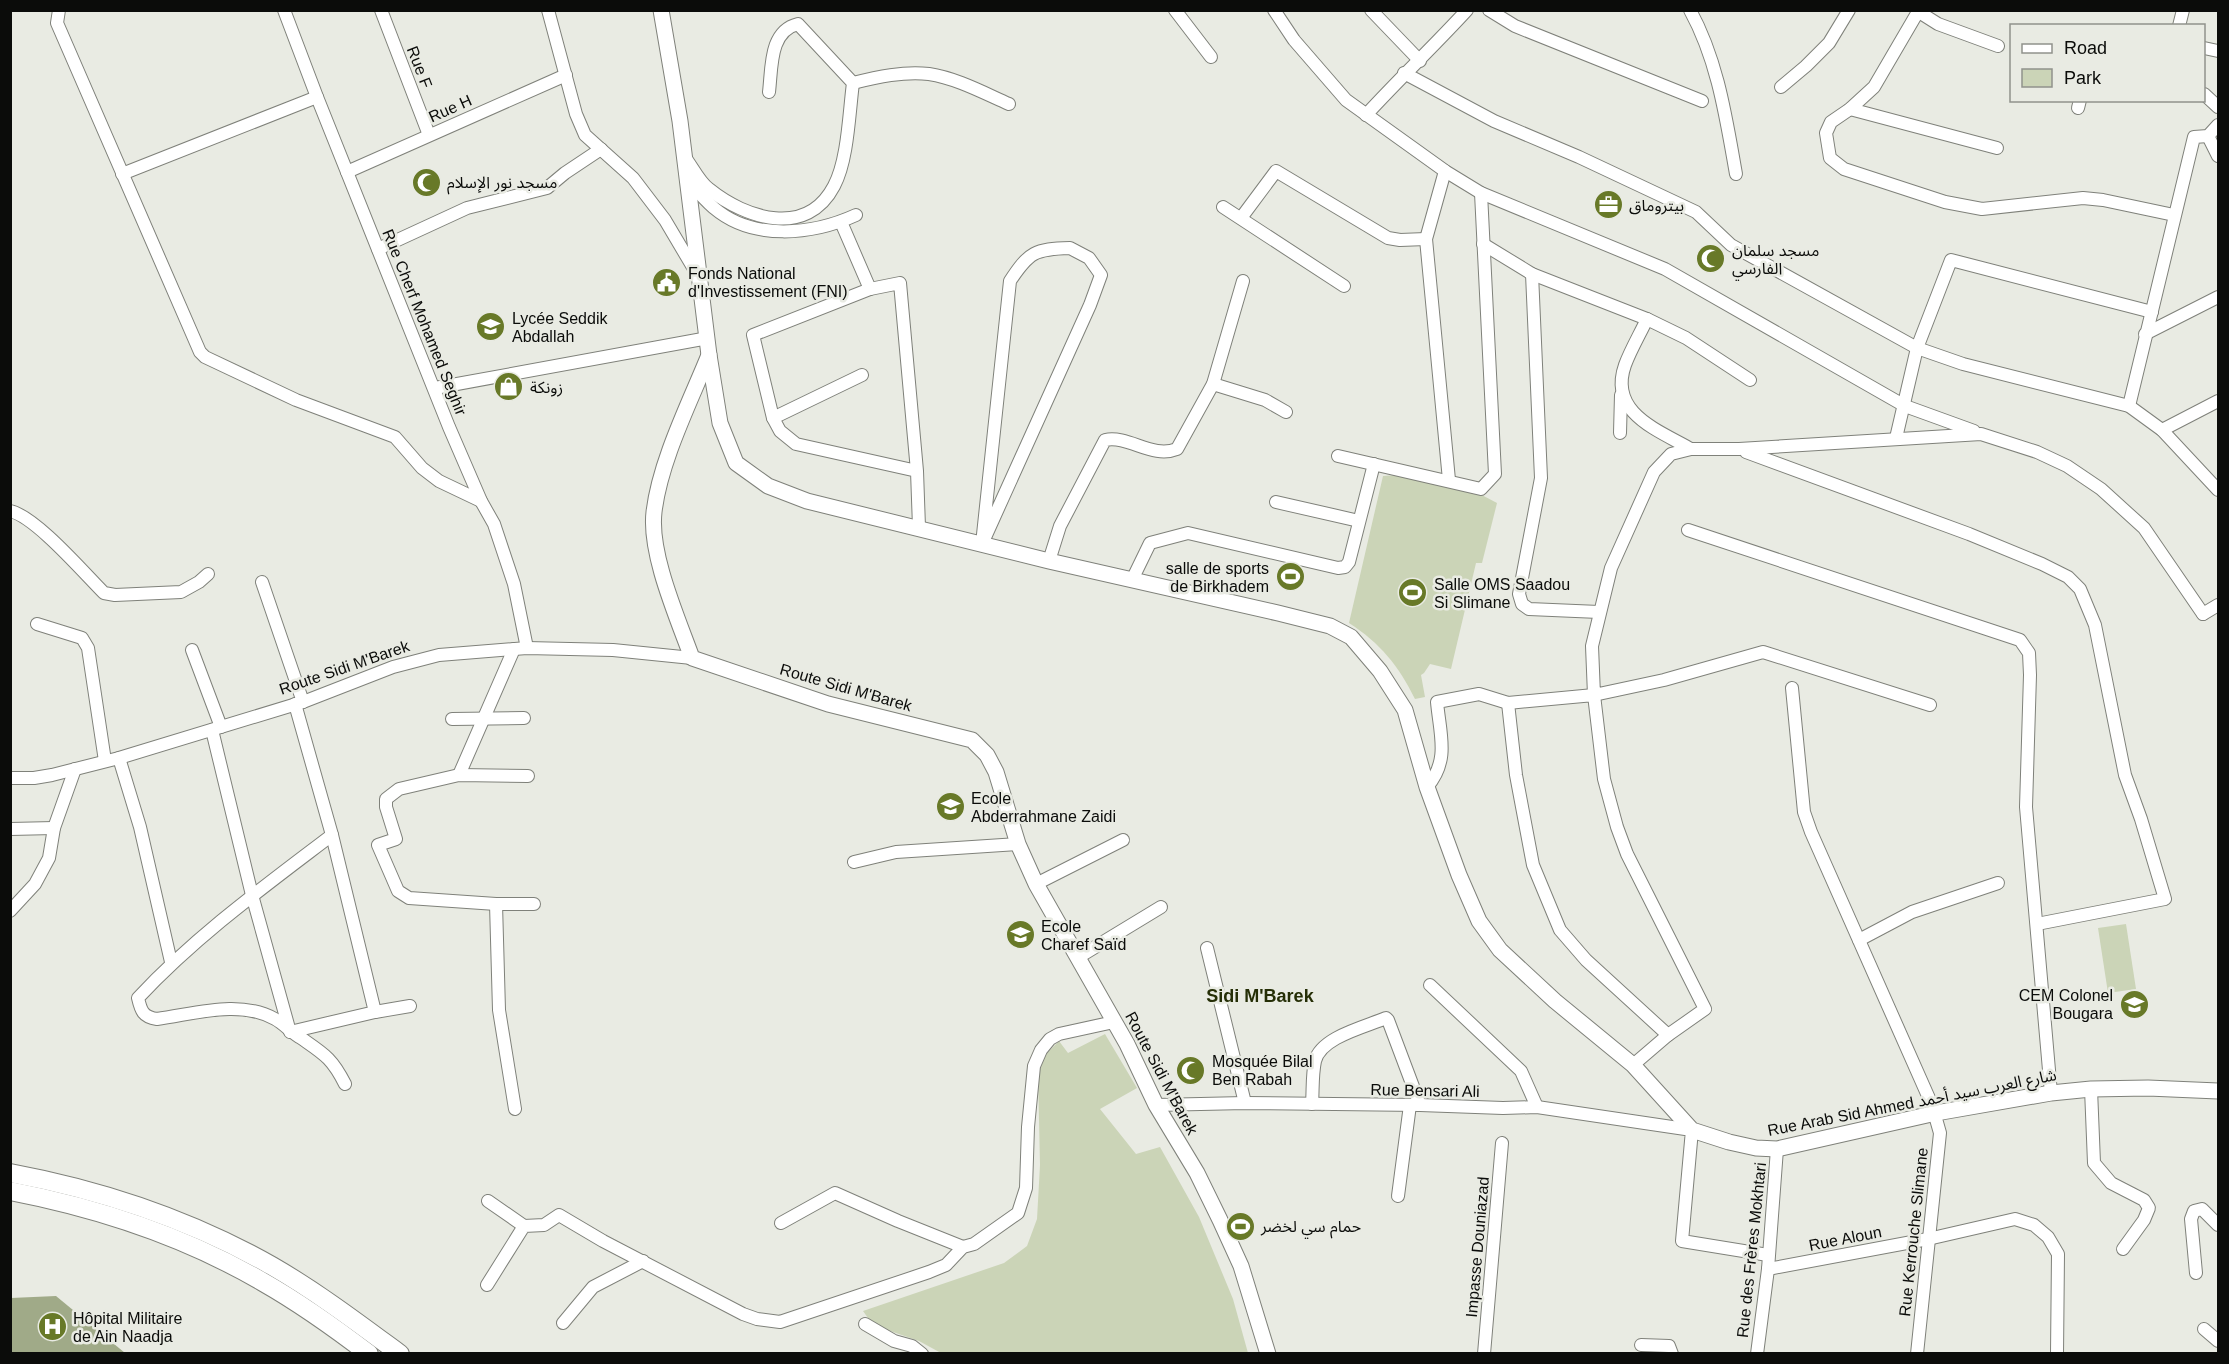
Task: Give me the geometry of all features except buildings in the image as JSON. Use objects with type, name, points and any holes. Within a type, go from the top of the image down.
[{"type":"highway","points":[[10,1173],[99,1194],[209,1234],[272,1266],[338,1308],[400,1353]]},
{"type":"highway","points":[[10,1191],[94,1211],[192,1247],[262,1282],[369,1353]]},
{"type":"main road","points":[[661,10],[688,181],[709,355],[720,423],[736,463],[768,486],[807,501],[1049,561],[1330,626],[1351,637],[1380,671],[1405,710],[1427,787],[1459,875],[1479,921],[1500,950],[1555,1001],[1634,1065],[1692,1130]]},
{"type":"main road","points":[[692,658],[665,586],[655,537],[654,513],[660,484],[709,355]]},
{"type":"main road","name":"Route Sidi M'Barek","points":[[692,658],[828,704],[972,741],[987,755],[996,772],[1018,844],[1036,884],[1127,1044],[1156,1105],[1197,1173],[1220,1220],[1241,1266],[1268,1353]]},
{"type":"main road","name":"Rue Arab Sid Ahmed شارع العرب سيد أحمد","points":[[1692,1130],[1729,1142],[1756,1148],[1777,1149],[1936,1113],[2051,1093],[2091,1089],[2148,1088],[2218,1091]]},
{"type":"street","points":[[58,10],[57,23],[200,352],[296,400],[394,436],[422,468],[439,481],[481,501]]},
{"type":"street","name":"Rue Cherf Mohamed Seghir","points":[[284,10],[378,249],[481,501],[494,524],[514,584],[520,649]]},
{"type":"street","name":"Rue F","points":[[381,10],[429,135]]},
{"type":"street","points":[[548,10],[576,114],[585,135],[633,178],[665,220],[700,279]]},
{"type":"street","points":[[1175,10],[1211,57]]},
{"type":"street","points":[[1274,10],[1294,40],[1346,100],[1445,171],[1481,193],[1665,269],[1905,406],[2067,466],[2101,489],[2144,528],[2203,614]]},
{"type":"street","points":[[1371,10],[1420,61]]},
{"type":"street","points":[[1366,115],[1467,10]]},
{"type":"street","points":[[1489,10],[1515,26],[1702,101]]},
{"type":"street","points":[[1690,10],[1708,48],[1723,103],[1736,174]]},
{"type":"street","points":[[1781,87],[1829,43],[1849,10]]},
{"type":"street","points":[[1998,46],[1938,24],[1919,11],[1874,87],[1832,122],[1826,133],[1830,158],[1844,169],[1934,198],[1982,209],[2083,198],[2174,215]]},
{"type":"street","points":[[769,92],[776,44],[780,34],[790,26],[798,24],[854,83]]},
{"type":"street","points":[[1404,73],[1494,121],[1696,212],[1731,245],[1917,348],[1963,364],[2129,406],[2162,430],[2218,490]]},
{"type":"street","points":[[854,83],[895,75],[929,74],[972,87],[1009,104]]},
{"type":"street","name":"Rue H","points":[[347,172],[566,75]]},
{"type":"street","points":[[684,156],[707,189],[753,216],[780,220],[802,216],[821,205],[834,187],[842,168],[854,83]]},
{"type":"street","points":[[2205,95],[2218,107]]},
{"type":"street","points":[[122,174],[317,98]]},
{"type":"street","points":[[1850,109],[1997,148]]},
{"type":"street","points":[[2129,406],[2194,137],[2208,136],[2218,125]]},
{"type":"street","points":[[2208,136],[2218,156]]},
{"type":"street","points":[[378,249],[467,208],[548,188],[564,173],[601,149]]},
{"type":"street","points":[[1241,218],[1276,171],[1388,238],[1426,239]]},
{"type":"street","points":[[1445,171],[1426,239],[1449,480]]},
{"type":"street","points":[[688,181],[715,209],[740,224],[766,231],[796,232],[841,222],[856,215]]},
{"type":"street","points":[[1338,456],[1481,489],[1495,474],[1481,193]]},
{"type":"street","points":[[1223,207],[1344,286]]},
{"type":"street","points":[[841,222],[870,289]]},
{"type":"street","points":[[1483,244],[1532,273],[1647,319],[1686,338],[1750,380]]},
{"type":"street","points":[[1070,248],[1089,258],[1101,275],[1090,305],[982,544],[1010,281],[1023,261],[1043,249],[1070,248]]},
{"type":"street","points":[[1896,438],[1917,348],[1951,260],[2152,312]]},
{"type":"street","points":[[1532,273],[1541,477],[1519,594],[1521,604],[1529,609],[1599,612]]},
{"type":"street","points":[[1049,561],[1060,526],[1105,440],[1113,438],[1160,452],[1177,449],[1213,384],[1243,281]]},
{"type":"street","points":[[917,471],[796,444],[780,431],[773,418],[753,335],[870,289],[900,283],[917,471],[919,527]]},
{"type":"street","points":[[2145,334],[2218,297]]},
{"type":"street","points":[[1620,433],[1624,367],[1647,319]]},
{"type":"street","points":[[435,388],[708,338]]},
{"type":"street","points":[[773,418],[862,375]]},
{"type":"street","points":[[1213,384],[1265,400],[1286,412]]},
{"type":"street","points":[[1621,395],[1633,412],[1648,424],[1691,449]]},
{"type":"street","points":[[2162,430],[2218,400]]},
{"type":"street","points":[[1634,1065],[1668,1035],[1705,1009],[1627,854],[1617,827],[1604,779],[1594,695],[1592,646],[1599,612],[1611,568],[1654,472],[1671,454],[1691,449],[1739,449],[1981,434]]},
{"type":"street","points":[[1739,449],[1969,534],[2042,564],[2068,577],[2080,589],[2095,625],[2125,775],[2166,899],[2037,924]]},
{"type":"street","points":[[1132,580],[1150,543],[1188,533],[1338,568],[1345,567],[1349,562],[1374,464]]},
{"type":"street","points":[[1276,502],[1359,521]]},
{"type":"street","points":[[10,511],[22,514],[36,525],[104,593],[115,596],[181,592],[208,574]]},
{"type":"street","points":[[1688,530],[2020,640],[2029,653],[2026,807],[2051,1093]]},
{"type":"street","points":[[262,582],[299,703],[375,1012]]},
{"type":"street","points":[[2203,614],[2218,605]]},
{"type":"street","points":[[2203,614],[2218,615]]},
{"type":"street","points":[[37,624],[82,638],[88,648],[105,761]]},
{"type":"street","points":[[459,775],[520,649]]},
{"type":"street","name":"Route Sidi M'Barek","points":[[10,778],[34,778],[119,758],[299,703],[393,667],[447,654],[520,649],[613,650],[692,658]]},
{"type":"street","points":[[192,650],[216,728],[252,895],[290,1032]]},
{"type":"street","points":[[1427,787],[1438,774],[1442,758],[1437,702],[1479,694],[1508,703],[1594,695],[1664,680],[1763,652],[1930,705]]},
{"type":"street","name":"Rue Kerrouche Slimane","points":[[1792,688],[1804,812],[1936,1113],[1940,1133],[1917,1353]]},
{"type":"street","points":[[1508,703],[1516,775],[1533,865],[1560,930],[1586,960],[1668,1035]]},
{"type":"street","points":[[452,719],[525,718]]},
{"type":"street","points":[[119,758],[140,827],[171,962]]},
{"type":"street","points":[[10,911],[35,884],[49,858],[54,828],[75,770]]},
{"type":"street","points":[[528,777],[459,775],[399,789],[386,800],[396,838],[378,845],[398,891],[409,898],[496,904],[534,904]]},
{"type":"street","points":[[10,829],[54,828]]},
{"type":"street","points":[[332,835],[252,895],[171,962],[138,998],[140,1010],[147,1018],[157,1020],[235,1007],[248,1009],[275,1019],[290,1032],[328,1056],[345,1084]]},
{"type":"street","points":[[1036,884],[1123,840]]},
{"type":"street","points":[[854,862],[896,852],[1018,844]]},
{"type":"street","points":[[1859,940],[1912,912],[1998,883]]},
{"type":"street","points":[[496,904],[499,1010],[515,1109]]},
{"type":"street","points":[[1077,958],[1161,907]]},
{"type":"street","points":[[1207,948],[1245,1103]]},
{"type":"street","points":[[1430,984],[1521,1071],[1537,1107]]},
{"type":"street","points":[[290,1032],[410,1006]]},
{"type":"street","points":[[1312,1104],[1315,1061],[1320,1049],[1330,1041],[1386,1018],[1415,1105],[1398,1196]]},
{"type":"street","points":[[488,1201],[524,1226],[544,1225],[559,1215],[743,1314],[757,1319],[780,1322],[946,1265],[963,1247],[974,1244],[1018,1213],[1026,1188],[1028,1128],[1034,1065],[1041,1050],[1050,1039],[1059,1034],[1114,1022]]},
{"type":"street","points":[[2091,1089],[2094,1163],[2111,1184],[2144,1200],[2148,1208],[2144,1220],[2123,1249]]},
{"type":"street","name":"Rue Bensari Ali","points":[[1156,1105],[1245,1103],[1537,1107],[1692,1130]]},
{"type":"street","points":[[1692,1130],[1682,1241],[1768,1255]]},
{"type":"street","name":"Impasse Douniazad","points":[[1484,1353],[1502,1143]]},
{"type":"street","name":"Rue des Frères Mokhtari","points":[[1757,1353],[1768,1269],[1777,1149]]},
{"type":"street","points":[[781,1223],[835,1192],[963,1247]]},
{"type":"street","points":[[2196,1273],[2192,1219],[2194,1211],[2202,1209],[2218,1225]]},
{"type":"street","name":"Rue Aloun","points":[[1768,1269],[1928,1239],[2015,1219],[2034,1225],[2048,1236],[2058,1254],[2057,1353]]},
{"type":"street","points":[[487,1285],[524,1226]]},
{"type":"street","points":[[563,1323],[593,1287],[643,1261]]},
{"type":"street","points":[[865,1324],[894,1341],[912,1346],[922,1353]]},
{"type":"street","points":[[2204,1329],[2218,1341]]},
{"type":"street","points":[[1641,1345],[1669,1346],[1672,1353]]},
{"type":"green space","name":"Salle OMS Saadou Si Slimane","points":[[1397,475],[1478,493],[1497,503],[1482,563],[1476,563],[1451,669],[1430,664],[1421,675],[1425,697],[1415,699],[1388,656],[1349,623],[1383,476]]},
{"type":"green space","points":[[2126,924],[2136,989],[2108,993],[2098,928]]},
{"type":"green space","points":[[1105,1034],[1137,1088],[1100,1109],[1136,1154],[1160,1147],[1199,1217],[1233,1299],[1248,1353],[941,1353],[919,1341],[873,1325],[863,1311],[1004,1263],[1027,1246],[1037,1219],[1040,1165],[1038,1074],[1045,1055],[1059,1041],[1068,1053]]},
{"type":"green space","name":"Hôpital Militaire de Ain Naadja","points":[[56,1296],[125,1353],[11,1353],[11,1298]]},
{"type":"place","name":"مسجد نور الإسلام","points":[[426,182]]},
{"type":"place","name":"بيتروماق","points":[[1608,205]]},
{"type":"place","name":"مسجد سلمان الفارسي","points":[[1711,259]]},
{"type":"place","name":"Fonds National d'Investissement (FNI)","points":[[667,282]]},
{"type":"place","name":"Lycée Seddik Abdallah","points":[[491,327]]},
{"type":"place","name":"زونكة","points":[[509,387]]},
{"type":"place","name":"salle de sports de Birkhadem","points":[[1290,577]]},
{"type":"place","name":"Salle OMS Saadou Si Slimane","points":[[1413,593]]},
{"type":"place","name":"Ecole Abderrahmane Zaidi","points":[[950,807]]},
{"type":"place","name":"Ecole Charef Saïd","points":[[1020,935]]},
{"type":"place","name":"CEM Colonel Bougara","points":[[2134,1004]]},
{"type":"place","name":"Mosquée Bilal Ben Rabah","points":[[1191,1070]]},
{"type":"place","name":"حمام سي لخضر","points":[[1240,1226]]},
{"type":"place","name":"Hôpital Militaire de Ain Naadja","points":[[52,1327]]},
{"type":"district","name":"Sidi M'Barek","points":[[1260,996]]}]
